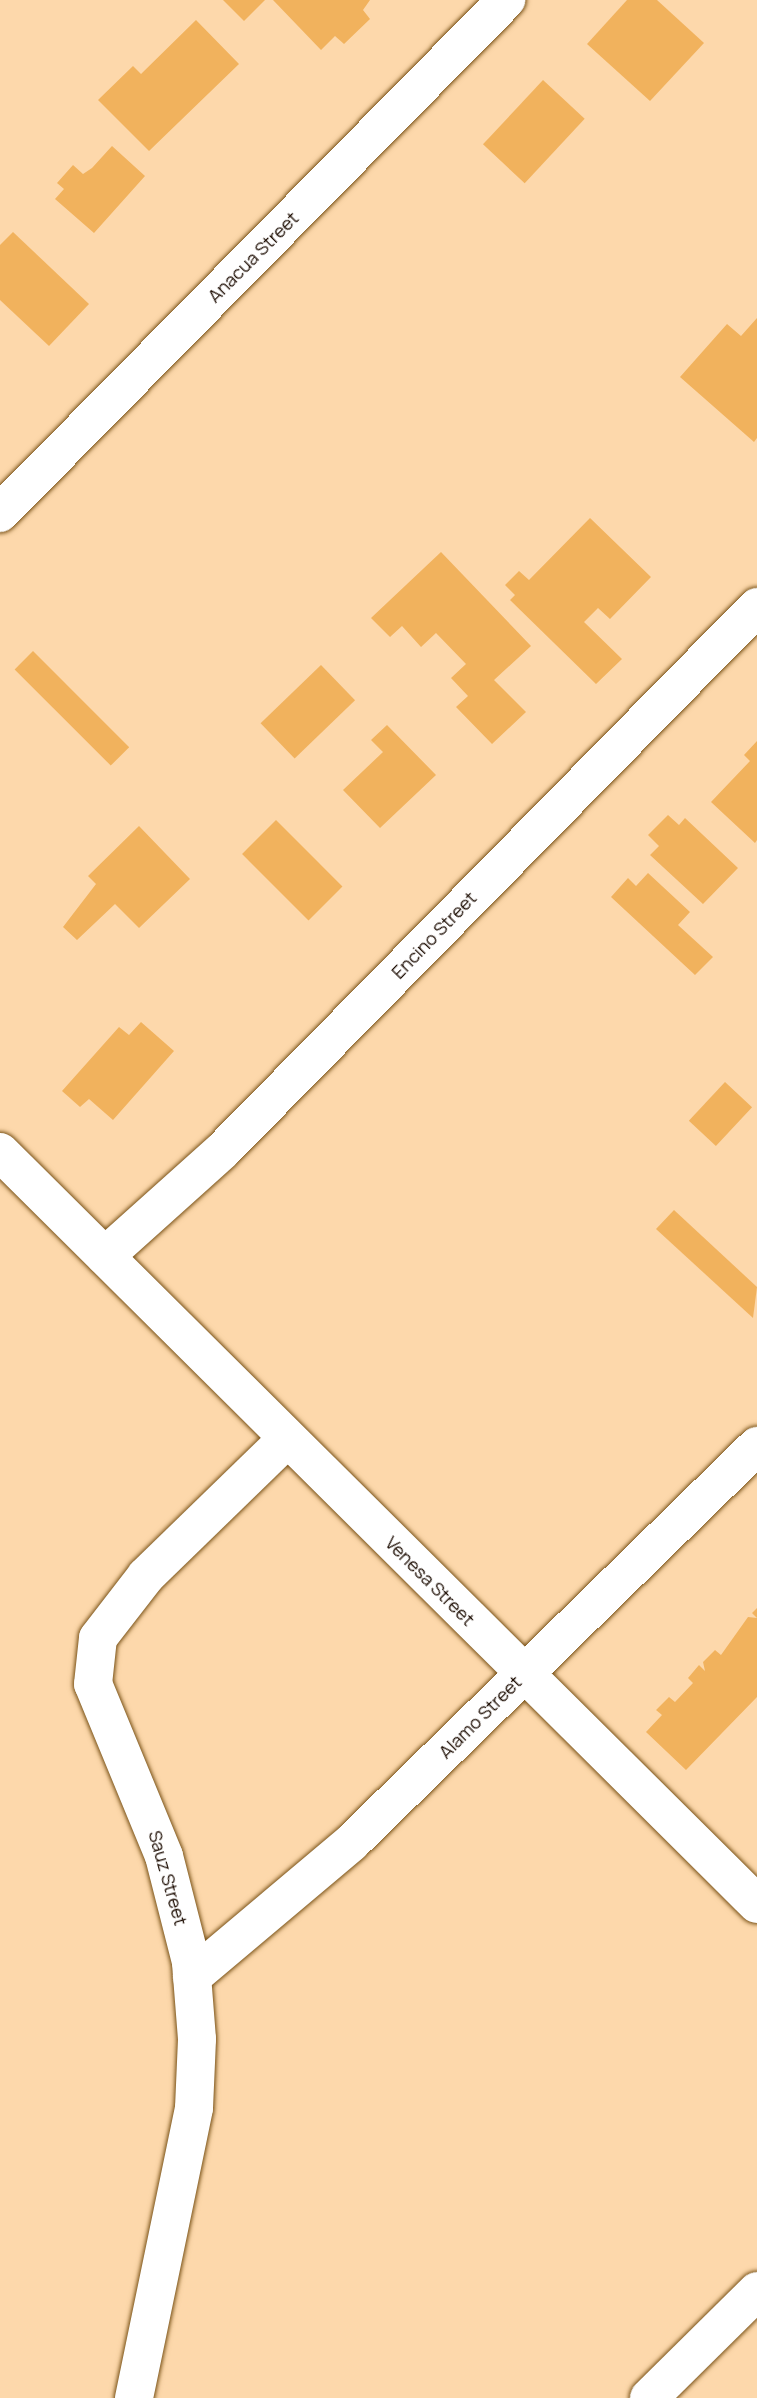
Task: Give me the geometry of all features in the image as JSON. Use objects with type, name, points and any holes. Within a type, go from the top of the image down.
[{"type":"street","name":"Anacua Street","points":[[0,513],[500,2]]},
{"type":"street","name":"Encino Street","points":[[104,1256],[222,1151],[757,607]]},
{"type":"street","name":"Venesa Street","points":[[0,1152],[757,1904]]},
{"type":"street","name":"Sauz Street","points":[[134,2398],[194,2108],[192,1977],[164,1856],[93,1684],[98,1638],[146,1576],[287,1439]]},
{"type":"street","name":"Alamo Street","points":[[192,1977],[351,1843],[757,1446]]},
{"type":"street","points":[[649,2398],[757,2291]]},
{"type":"building","points":[[223,0],[265,0],[244,21]]},
{"type":"building","points":[[273,0],[370,0],[363,10],[370,19],[344,44],[335,36],[321,50]]},
{"type":"building","points":[[627,0],[657,0],[704,43],[650,101],[587,44]]},
{"type":"building","points":[[196,20],[239,64],[149,151],[98,100],[133,66],[141,74]]},
{"type":"building","points":[[543,80],[585,119],[525,183],[483,144]]},
{"type":"building","points":[[112,146],[145,176],[94,233],[55,199],[64,189],[57,183],[73,165],[83,174],[92,168]]},
{"type":"building","points":[[13,232],[89,304],[49,346],[0,300],[0,245]]},
{"type":"building","points":[[757,318],[757,438],[754,442],[680,377],[727,324],[741,336]]},
{"type":"building","points":[[590,518],[651,577],[610,619],[598,608],[584,622],[622,659],[596,684],[510,600],[515,595],[505,585],[519,571],[529,580]]},
{"type":"building","points":[[441,552],[531,646],[494,680],[526,712],[492,744],[456,707],[468,696],[451,678],[466,664],[436,633],[421,647],[402,626],[390,637],[371,618]]},
{"type":"building","points":[[33,651],[129,747],[111,766],[15,669]]},
{"type":"building","points":[[321,665],[355,700],[295,759],[261,723]]},
{"type":"building","points":[[387,725],[436,775],[380,828],[343,790],[383,752],[371,740]]},
{"type":"building","points":[[757,741],[755,843],[711,802],[750,761],[744,755]]},
{"type":"building","points":[[668,815],[679,825],[685,818],[738,868],[703,904],[650,855],[659,846],[648,835]]},
{"type":"building","points":[[276,820],[342,886],[309,920],[242,854]]},
{"type":"building","points":[[139,826],[190,879],[139,928],[115,904],[77,940],[63,927],[96,884],[88,876]]},
{"type":"building","points":[[648,873],[690,912],[678,925],[713,957],[695,975],[611,897],[628,878],[636,886]]},
{"type":"building","points":[[141,1022],[174,1051],[113,1120],[89,1099],[80,1107],[62,1091],[119,1027],[129,1035]]},
{"type":"building","points":[[725,1082],[752,1107],[716,1146],[689,1121]]},
{"type":"building","points":[[674,1210],[757,1287],[753,1318],[656,1229]]},
{"type":"building","points":[[748,1617],[757,1618],[757,1697],[686,1770],[646,1732],[662,1715],[656,1710],[669,1697],[675,1702],[693,1683],[688,1678],[699,1665],[705,1671],[703,1662],[715,1650],[721,1655]]}]
